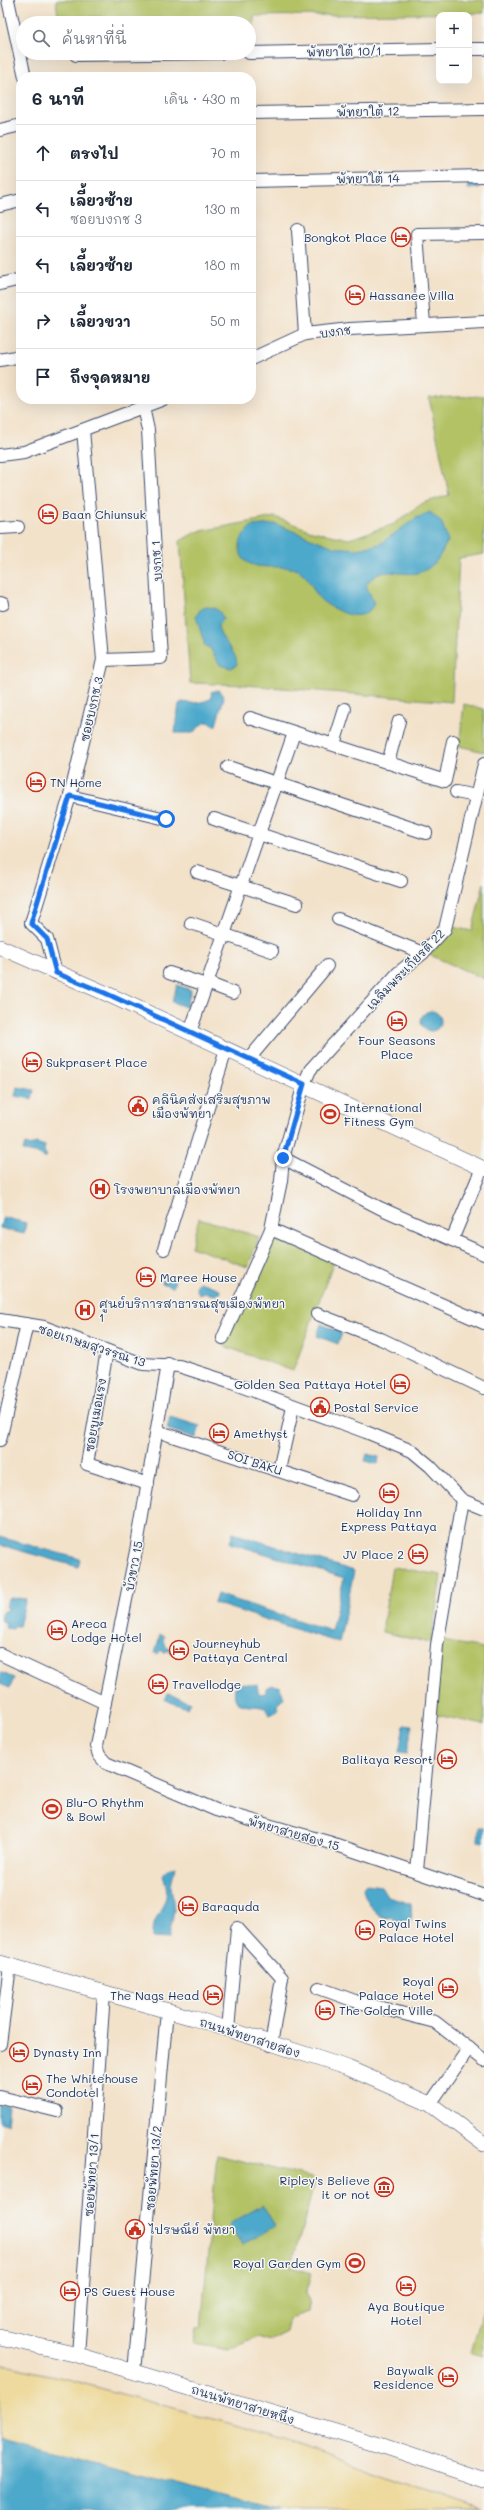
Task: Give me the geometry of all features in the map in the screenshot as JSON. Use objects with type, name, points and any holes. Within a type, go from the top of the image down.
[{"type":"main road","points":[[0,947],[56,973],[105,993],[226,1050],[304,1084],[483,1169]]},
{"type":"main road","name":"ถนนพัทยาสายสอง","points":[[5,1965],[228,2030],[271,2045],[348,2068],[430,2104],[484,2144]]},
{"type":"main road","name":"ถนนพัทยาสายหนึ่ง","points":[[0,2337],[78,2355],[379,2445],[484,2480]]},
{"type":"street","points":[[8,0],[16,36]]},
{"type":"street","points":[[472,49],[484,48]]},
{"type":"street","name":"พัทยาใต้ 10/1","points":[[256,52],[436,49]]},
{"type":"street","points":[[21,60],[24,72]]},
{"type":"street","name":"พัทยาใต้ 12","points":[[256,112],[484,109]]},
{"type":"street","points":[[0,130],[16,126]]},
{"type":"street","name":"พัทยาใต้ 14","points":[[256,181],[484,176]]},
{"type":"street","points":[[0,205],[16,201]]},
{"type":"street","points":[[298,230],[305,334]]},
{"type":"street","points":[[424,324],[417,234],[484,233]]},
{"type":"street","points":[[0,284],[16,281]]},
{"type":"street","name":"บงกช","points":[[256,357],[305,334],[424,324],[484,322]]},
{"type":"street","points":[[0,360],[16,357]]},
{"type":"street","points":[[0,455],[24,452],[83,430],[138,405]]},
{"type":"street","name":"บงกช 1","points":[[103,660],[161,658],[148,430],[138,405]]},
{"type":"street","name":"ซอยบงกช 3","points":[[56,973],[47,939],[31,923],[70,796],[103,660],[83,430]]},
{"type":"street","points":[[0,528],[18,527]]},
{"type":"street","points":[[334,744],[345,709]]},
{"type":"street","points":[[250,718],[445,781],[453,741]]},
{"type":"street","points":[[388,763],[399,721]]},
{"type":"street","points":[[190,1032],[294,733]]},
{"type":"street","name":"เฉลิมพระเกียรติ 22","points":[[223,1338],[271,1230],[282,1181],[283,1158],[304,1084],[310,1070],[398,973],[423,953],[445,929],[484,764]]},
{"type":"street","points":[[228,767],[277,782],[426,833]]},
{"type":"street","points":[[456,792],[476,796]]},
{"type":"street","points":[[70,796],[166,819]]},
{"type":"street","points":[[214,819],[401,881]]},
{"type":"street","points":[[197,872],[297,904]]},
{"type":"street","points":[[338,919],[423,953]]},
{"type":"street","points":[[191,923],[272,951]]},
{"type":"street","points":[[248,1060],[327,966]]},
{"type":"street","points":[[169,973],[234,993]]},
{"type":"street","points":[[164,1249],[226,1050]]},
{"type":"street","points":[[283,1158],[484,1254]]},
{"type":"street","points":[[452,1240],[483,1169]]},
{"type":"street","points":[[271,1230],[484,1323]]},
{"type":"street","points":[[317,1314],[381,1338],[484,1388]]},
{"type":"street","name":"ซอยเกษมสุวรรณ 13","points":[[0,1320],[44,1327],[143,1364],[168,1364],[232,1383],[412,1452],[430,1466],[462,1500],[484,1508]]},
{"type":"street","points":[[0,1440],[27,1324]]},
{"type":"street","name":"ซอยบูเมอแรง","points":[[107,1351],[87,1464],[148,1484]]},
{"type":"street","name":"บัวขาว 15","points":[[106,1763],[99,1755],[96,1746],[136,1552],[168,1364]]},
{"type":"street","points":[[279,1470],[293,1407]]},
{"type":"street","name":"SOI BAKU","points":[[156,1431],[352,1495]]},
{"type":"street","points":[[417,1871],[437,1645],[462,1500]]},
{"type":"street","points":[[0,1654],[105,1703]]},
{"type":"street","name":"พัทยาสายสอง 15","points":[[106,1763],[216,1810],[328,1842],[484,1895]]},
{"type":"street","points":[[228,2030],[237,1928],[282,1978],[271,2045]]},
{"type":"street","points":[[0,2044],[5,1965]]},
{"type":"street","points":[[319,1988],[355,2001],[435,2022],[484,2060]]},
{"type":"street","name":"ซอยพัทยา 13/1","points":[[78,2355],[104,1994]]},
{"type":"street","name":"ซอยพัทยา 13/2","points":[[134,2372],[167,2012]]},
{"type":"street","points":[[430,2104],[469,2048]]},
{"type":"street","points":[[0,2097],[57,2111]]},
{"type":"green space","points":[[56,0],[484,0],[484,13],[436,12],[436,14],[254,16],[58,16]]},
{"type":"green space","points":[[484,396],[484,554],[459,558],[452,702],[245,685],[190,683],[180,541],[196,532],[275,517],[312,531],[349,539],[394,524],[423,503],[449,495],[429,398]]},
{"type":"green space","points":[[464,704],[484,709],[484,752],[459,746]]},
{"type":"green space","points":[[484,883],[484,979],[428,954],[451,933],[452,927],[472,931]]},
{"type":"green space","points":[[199,1218],[259,1237],[248,1267],[191,1247]]},
{"type":"green space","points":[[276,1235],[334,1261],[293,1371],[224,1346],[271,1237]]},
{"type":"green space","points":[[392,1567],[441,1575],[431,1643],[382,1632]]},
{"type":"green space","points":[[442,1641],[484,1648],[484,1725],[432,1714]]},
{"type":"green space","points":[[217,2155],[316,2179],[291,2267],[312,2273],[306,2294],[310,2300],[308,2312],[290,2318],[287,2332],[269,2341],[258,2337],[228,2350],[194,2344],[196,2327],[201,2327]]},
{"type":"green space","points":[[484,2306],[484,2356],[471,2353]]},
{"type":"sand","points":[[0,2364],[63,2378],[272,2435],[482,2510],[279,2510],[0,2439]]},
{"type":"water","points":[[478,181],[479,188],[468,189],[467,182]]},
{"type":"water","points":[[430,512],[442,523],[448,541],[437,560],[428,569],[418,573],[409,574],[391,572],[382,573],[374,577],[366,585],[374,603],[370,610],[364,614],[350,615],[335,609],[322,601],[306,577],[298,570],[282,567],[264,567],[248,563],[242,557],[240,549],[240,542],[243,536],[252,526],[275,524],[334,547],[357,549],[380,544],[416,518]]},
{"type":"water","points":[[206,607],[219,611],[222,616],[223,619],[218,625],[219,631],[236,659],[237,665],[231,668],[220,665],[210,648],[205,646],[196,616],[200,610]]},
{"type":"water","points":[[218,690],[224,697],[216,725],[214,726],[209,722],[201,725],[193,733],[175,733],[179,704],[182,702],[197,703],[208,700],[212,698],[211,692]]},
{"type":"water","points":[[177,985],[191,990],[186,1007],[172,1002]]},
{"type":"water","points":[[431,1011],[438,1014],[441,1021],[438,1028],[431,1031],[424,1028],[421,1021],[424,1014]]},
{"type":"water","points":[[17,1087],[34,1090],[32,1099],[15,1096]]},
{"type":"water","points":[[36,1143],[45,1146],[44,1151],[47,1156],[44,1158],[40,1154],[23,1151],[25,1144],[30,1146]]},
{"type":"water","points":[[3,1217],[26,1223],[24,1234],[0,1228]]},
{"type":"water","points":[[164,1277],[175,1280],[173,1287],[162,1283]]},
{"type":"water","points":[[199,1282],[218,1288],[221,1292],[216,1295],[205,1293],[199,1295],[196,1287]]},
{"type":"water","points":[[321,1324],[342,1333],[338,1344],[317,1336]]},
{"type":"water","points":[[170,1417],[200,1426],[196,1438],[167,1429]]},
{"type":"water","points":[[367,1454],[379,1457],[378,1464],[365,1461]]},
{"type":"water","points":[[233,1533],[354,1571],[339,1643],[214,1603],[217,1594],[331,1631],[344,1578],[230,1543]]},
{"type":"water","points":[[0,1537],[80,1559],[78,1567],[0,1545]]},
{"type":"water","points":[[8,1598],[26,1599],[19,1626],[15,1626],[13,1629],[5,1628],[6,1623],[1,1621],[2,1613],[9,1608],[6,1607]]},
{"type":"water","points":[[160,1635],[164,1636],[163,1641],[167,1648],[176,1648],[176,1654],[173,1655],[167,1650],[165,1653],[160,1650],[158,1654],[155,1653]]},
{"type":"water","points":[[0,1672],[14,1678],[10,1688],[0,1684]]},
{"type":"water","points":[[243,1683],[257,1685],[259,1694],[266,1693],[266,1688],[273,1685],[280,1687],[284,1698],[277,1705],[278,1711],[270,1715],[265,1708],[243,1705],[239,1703],[236,1700],[235,1687]]},
{"type":"water","points":[[168,1693],[190,1702],[187,1708],[165,1700]]},
{"type":"water","points":[[404,1725],[412,1726],[407,1753],[399,1752]]},
{"type":"water","points":[[479,1828],[484,1828],[484,1842],[478,1841]]},
{"type":"water","points":[[175,1867],[171,1886],[174,1909],[169,1939],[153,1938],[154,1924],[166,1899],[166,1888],[163,1875],[167,1869]]},
{"type":"water","points":[[366,1884],[381,1886],[388,1897],[411,1904],[412,1921],[396,1921],[391,1917],[385,1918],[373,1910],[363,1888]]},
{"type":"water","points":[[0,2105],[9,2106],[7,2124],[0,2123]]},
{"type":"water","points":[[263,2205],[275,2226],[242,2245],[229,2224]]},
{"type":"water","points":[[0,2439],[279,2510],[0,2510]]},
{"type":"place","name":"Bongkot Place","points":[[401,237]]},
{"type":"place","name":"Hassanee Villa","points":[[355,295]]},
{"type":"place","name":"Baan Chiunsuk","points":[[48,514]]},
{"type":"place","name":"TN Home","points":[[36,782]]},
{"type":"place","name":"Four Seasons Place","points":[[397,1021]]},
{"type":"place","name":"Sukprasert Place","points":[[32,1062]]},
{"type":"place","name":"คลินิคส่งเสริมสุขภาพ เมืองพัทยา","points":[[138,1106]]},
{"type":"place","name":"International Fitness Gym","points":[[330,1114]]},
{"type":"place","name":"โรงพยาบาลเมืองพัทยา","points":[[100,1189]]},
{"type":"place","name":"Maree House","points":[[146,1277]]},
{"type":"place","name":"ศูนย์บริการสาธารณสุขเมืองพัทยา 1","points":[[85,1310]]},
{"type":"place","name":"Golden Sea Pattaya Hotel","points":[[400,1384]]},
{"type":"place","name":"Postal Service","points":[[320,1407]]},
{"type":"place","name":"Amethyst","points":[[219,1433]]},
{"type":"place","name":"Holiday Inn Express Pattaya","points":[[389,1493]]},
{"type":"place","name":"JV Place 2","points":[[418,1554]]},
{"type":"place","name":"Areca Lodge Hotel","points":[[57,1630]]},
{"type":"place","name":"Journeyhub Pattaya Central","points":[[179,1650]]},
{"type":"place","name":"Travellodge","points":[[158,1684]]},
{"type":"place","name":"Balitaya Resort","points":[[447,1759]]},
{"type":"place","name":"Blu-O Rhythm & Bowl","points":[[52,1809]]},
{"type":"place","name":"Baraquda","points":[[188,1906]]},
{"type":"place","name":"Royal Twins Palace Hotel","points":[[365,1930]]},
{"type":"place","name":"Royal Palace Hotel","points":[[448,1988]]},
{"type":"place","name":"The Nags Head","points":[[213,1995]]},
{"type":"place","name":"The Golden Ville","points":[[325,2010]]},
{"type":"place","name":"Dynasty Inn","points":[[19,2052]]},
{"type":"place","name":"The Whitehouse Condotel","points":[[32,2085]]},
{"type":"place","name":"Ripley's Believe it or not","points":[[384,2187]]},
{"type":"place","name":"ไปรษณีย์ พัทยา","points":[[135,2229]]},
{"type":"place","name":"Royal Garden Gym","points":[[355,2263]]},
{"type":"place","name":"Aya Boutique Hotel","points":[[406,2286]]},
{"type":"place","name":"PS Guest House","points":[[70,2291]]},
{"type":"place","name":"Baywalk Residence","points":[[448,2377]]},
{"type":"route","points":[[166,819],[70,796],[31,923],[38,928],[47,939],[56,973],[105,993],[226,1050],[304,1084],[283,1158]]}]
